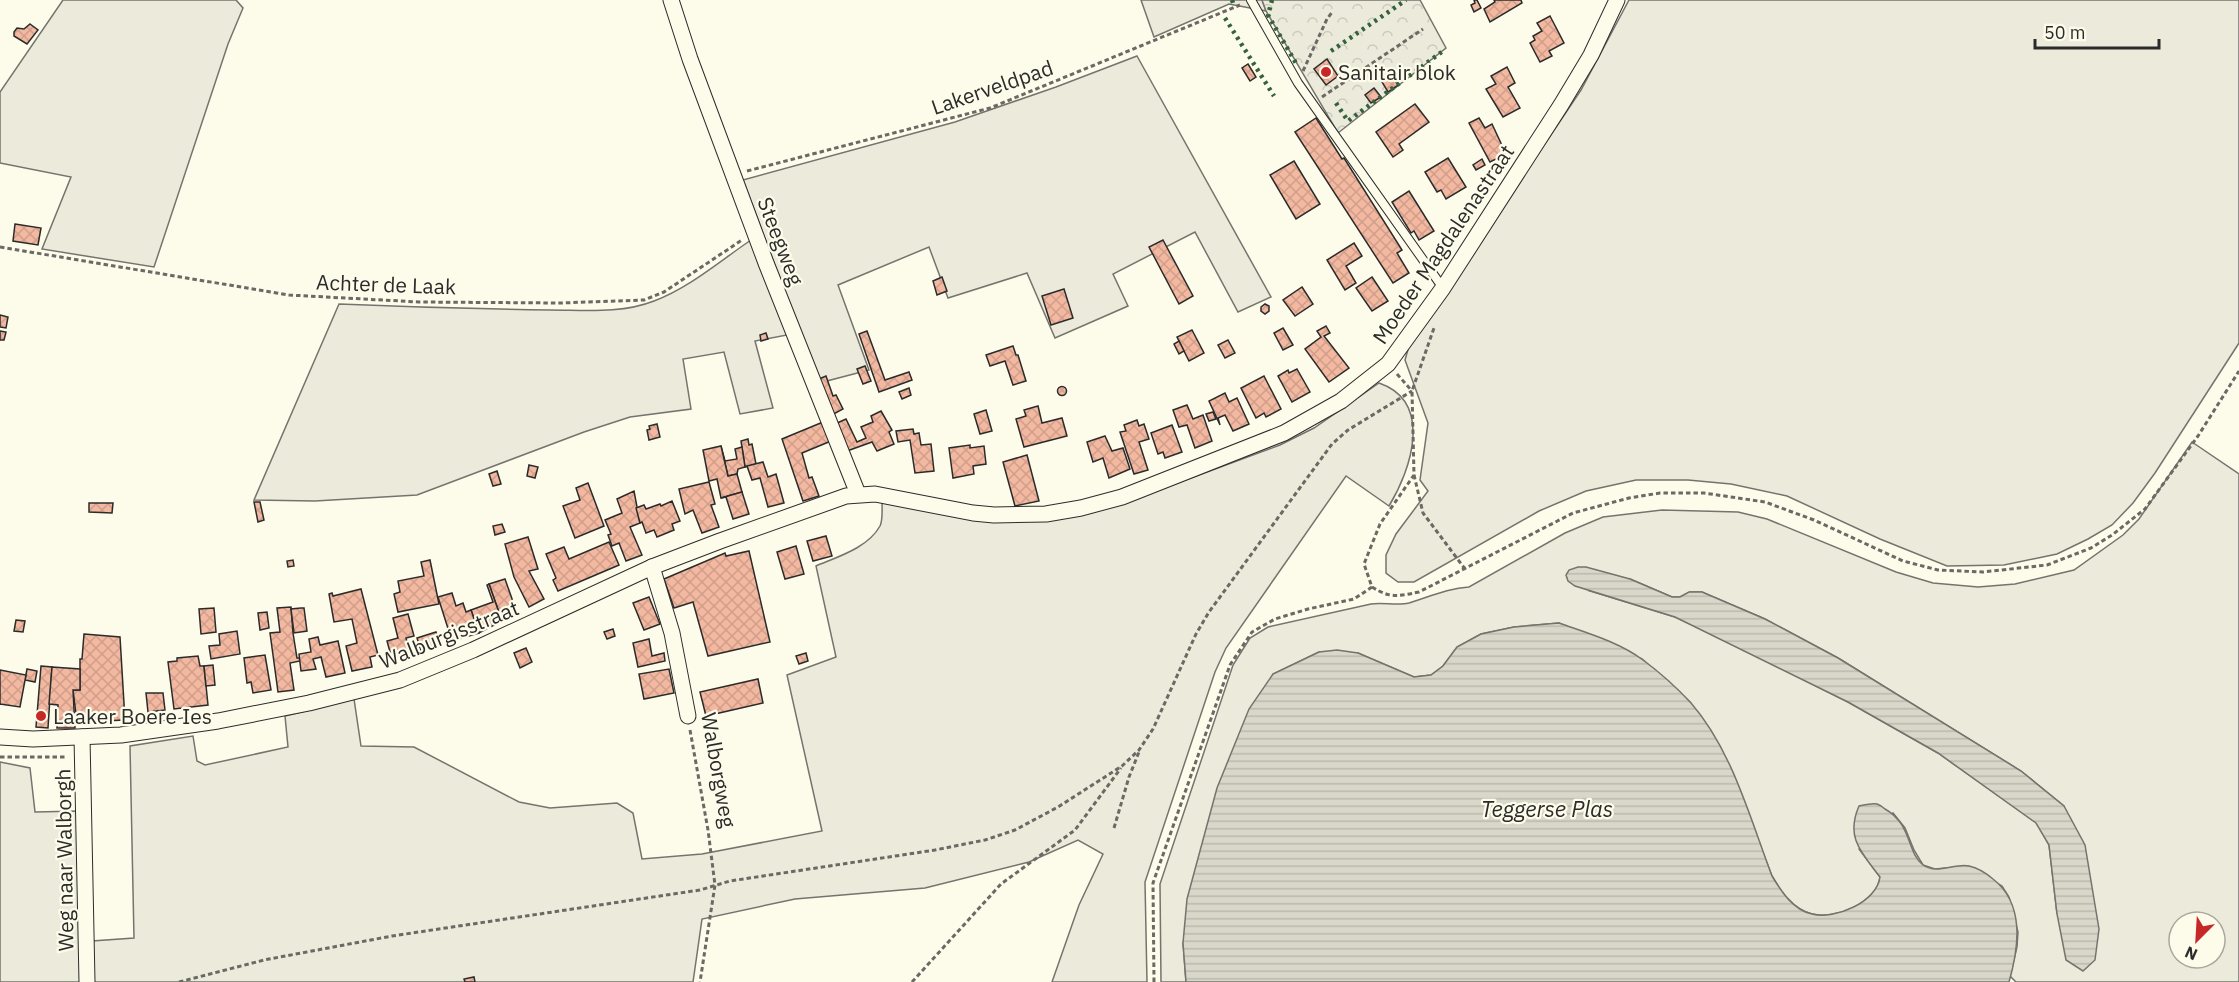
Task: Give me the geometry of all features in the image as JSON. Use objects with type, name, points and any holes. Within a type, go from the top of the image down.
[{"type":"street","name":"Steegweg","points":[[671,0],[690,59],[755,232],[858,494]]},
{"type":"street","name":"Moeder Magdalenastraat","points":[[858,494],[875,494],[994,515],[1046,513],[1100,504],[1284,433],[1341,401],[1388,364],[1443,288],[1561,105],[1591,55],[1617,0]]},
{"type":"street","name":"Walburgisstraat","points":[[0,737],[120,735],[218,721],[309,703],[400,680],[473,650],[652,567],[785,517],[858,494]]},
{"type":"street","name":"Walborgweg","points":[[652,567],[672,633],[688,716]]},
{"type":"street","name":"Weg naar Walborgh","points":[[81,737],[87,982]]},
{"type":"lane","points":[[1251,0],[1298,83],[1443,288]]},
{"type":"path","name":"Lakerveldpad","points":[[734,175],[990,108],[1251,0]]},
{"type":"path","points":[[1298,83],[1333,11]]},
{"type":"path","points":[[1313,103],[1423,28]]},
{"type":"path","name":"Achter de Laak","points":[[0,247],[289,295],[419,302],[560,303],[644,300],[684,280],[755,232]]},
{"type":"path","points":[[1436,324],[1412,391],[1414,475],[1423,513],[1466,570]]},
{"type":"path","points":[[1388,364],[1412,391]]},
{"type":"path","points":[[1414,475],[1380,524],[1364,564],[1372,587],[1384,595],[1395,596],[1419,592],[1574,513],[1629,498],[1660,494],[1704,493],[1765,502],[1814,520],[1903,561],[1938,570],[1983,572],[2047,566],[2091,548],[2145,509],[2198,436],[2239,371]]},
{"type":"path","points":[[178,982],[264,960],[381,938],[700,890],[716,885],[985,840],[1015,830],[1058,807],[1122,766],[1139,750],[1154,729],[1196,634],[1209,612],[1332,444],[1348,430],[1412,391]]},
{"type":"path","points":[[1154,982],[1152,883],[1230,665],[1251,632],[1267,623],[1308,609],[1354,599],[1372,587]]},
{"type":"path","name":"Walborgweg","points":[[688,716],[716,885],[700,982]]},
{"type":"path","points":[[1114,828],[1128,777],[1139,750]]},
{"type":"path","points":[[0,757],[83,756]]},
{"type":"path","points":[[912,982],[1002,884],[1076,830],[1122,766]]},
{"type":"green space","points":[[63,0],[236,0],[243,8],[228,44],[154,267],[42,249],[71,177],[0,163],[0,92]]},
{"type":"green space","points":[[1141,0],[1262,0],[1266,11],[1229,4],[1154,37]]},
{"type":"green space","points":[[1262,0],[1420,0],[1446,48],[1338,133],[1266,11]]},
{"type":"green space","points":[[1629,0],[2239,0],[2239,343],[2155,473],[2133,503],[2112,525],[2057,554],[2004,565],[1947,566],[1880,539],[1787,496],[1731,484],[1688,480],[1636,480],[1586,491],[1539,511],[1414,582],[1398,582],[1386,573],[1386,555],[1396,534],[1428,491],[1420,480],[1428,423],[1405,360],[1409,346],[1581,90]]},
{"type":"green space","points":[[1137,56],[1271,297],[1238,312],[1195,232],[1113,274],[1128,306],[1055,338],[1027,273],[948,298],[929,247],[838,285],[869,370],[819,383],[743,180],[955,122]]},
{"type":"green space","points":[[751,240],[787,335],[755,341],[773,408],[740,414],[724,352],[683,359],[691,409],[630,417],[417,495],[315,501],[254,500],[339,304],[576,310],[629,308],[654,301],[680,289]]},
{"type":"green space","points":[[1379,383],[1396,392],[1407,405],[1412,421],[1413,438],[1404,474],[1389,506],[1346,476],[1226,648],[1215,672],[1145,882],[1147,982],[1052,982],[1079,905],[1103,854],[1078,840],[1029,862],[925,888],[795,899],[702,919],[693,982],[93,982],[92,941],[134,938],[130,746],[193,736],[197,761],[205,765],[288,747],[285,716],[354,699],[361,746],[414,747],[519,802],[550,808],[617,803],[633,813],[642,859],[702,854],[822,831],[787,675],[836,657],[816,566],[851,551],[875,534],[881,524],[882,502],[956,516],[1118,505],[1280,445],[1314,428]]},
{"type":"green space","points":[[2192,442],[2239,474],[2239,982],[2016,982],[2010,976],[2018,932],[2009,897],[2002,886],[1968,866],[1935,869],[1923,865],[1905,828],[1893,813],[1859,849],[1880,877],[1871,894],[1843,912],[1821,915],[1805,912],[1788,899],[1772,876],[1731,770],[1710,731],[1690,702],[1642,659],[1559,623],[1514,627],[1481,634],[1457,647],[1443,666],[1431,675],[1414,677],[1358,653],[1319,652],[1273,674],[1183,943],[1186,982],[1161,982],[1160,884],[1233,665],[1250,638],[1268,627],[1371,604],[1409,603],[1446,591],[1469,587],[1565,533],[1603,517],[1662,510],[1738,512],[1767,519],[1896,572],[1933,583],[1978,587],[2015,584],[2074,570],[2123,535],[2139,519]],"holes":[[[1630,579],[1672,597],[1680,597],[1690,592],[1702,592],[1765,619],[1838,658],[2021,771],[2064,806],[2057,914],[2049,845],[2037,823],[1938,753],[1848,702],[1708,632],[1675,617],[1590,591]]]},
{"type":"green space","points":[[0,762],[30,768],[35,812],[80,811],[83,982],[0,982]]},
{"type":"water","points":[[1578,567],[1630,579],[1672,597],[1680,597],[1689,592],[1702,592],[1765,619],[1838,658],[2021,771],[2064,806],[2085,845],[2099,929],[2095,960],[2083,971],[2066,960],[2057,914],[2049,845],[2036,823],[1938,753],[1848,702],[1675,617],[1575,586],[1568,581],[1566,575],[1569,570]]},
{"type":"water","name":"Teggerse Plas","points":[[1559,623],[1602,638],[1634,654],[1649,664],[1691,703],[1718,742],[1729,763],[1772,876],[1793,904],[1812,914],[1832,914],[1854,907],[1871,894],[1880,877],[1862,852],[1854,827],[1859,806],[1877,804],[1894,815],[1900,822],[1914,853],[1923,865],[1934,869],[1963,866],[1979,869],[2003,889],[2015,913],[2017,927],[2015,955],[2009,982],[1186,982],[1183,943],[1187,899],[1217,788],[1249,709],[1273,674],[1319,652],[1337,650],[1358,653],[1414,677],[1431,675],[1443,666],[1457,647],[1481,634],[1514,627]]},
{"type":"building","points":[[1474,0],[1477,0],[1481,8],[1474,12],[1471,5],[1475,3]]},
{"type":"building","points":[[1494,0],[1521,0],[1522,3],[1490,22],[1484,9],[1495,2]]},
{"type":"building","points":[[1550,16],[1564,43],[1549,51],[1552,56],[1540,62],[1530,43],[1535,40],[1533,36],[1542,31],[1537,23]]},
{"type":"building","points":[[30,24],[38,30],[27,44],[14,36],[14,32],[17,28],[24,29]]},
{"type":"building","name":"Sanitair blok","points":[[1327,59],[1338,76],[1326,85],[1314,69]]},
{"type":"building","points":[[1248,64],[1256,77],[1250,81],[1242,68]]},
{"type":"building","points":[[1507,67],[1515,83],[1508,87],[1520,108],[1503,117],[1486,89],[1496,84],[1491,76]]},
{"type":"building","points":[[1391,75],[1398,85],[1388,92],[1382,82]]},
{"type":"building","points":[[1374,88],[1381,97],[1371,103],[1365,95]]},
{"type":"building","points":[[1415,104],[1429,122],[1399,144],[1403,150],[1393,157],[1376,132]]},
{"type":"building","points":[[1316,118],[1402,250],[1397,253],[1409,273],[1393,283],[1295,132]]},
{"type":"building","points":[[1479,118],[1485,128],[1492,124],[1506,154],[1490,162],[1469,123]]},
{"type":"building","points":[[1448,158],[1466,187],[1446,199],[1441,190],[1437,192],[1425,172]]},
{"type":"building","points":[[1482,159],[1485,165],[1476,170],[1473,165]]},
{"type":"building","points":[[1294,161],[1320,204],[1296,219],[1270,175]]},
{"type":"building","points":[[1409,191],[1434,231],[1419,240],[1414,231],[1411,233],[1392,202]]},
{"type":"building","points":[[15,224],[41,228],[38,245],[13,241]]},
{"type":"building","points":[[1163,240],[1193,296],[1179,304],[1149,247]]},
{"type":"building","points":[[1354,243],[1362,256],[1346,266],[1356,283],[1345,290],[1327,260]]},
{"type":"building","points":[[942,277],[947,291],[937,295],[933,281]]},
{"type":"building","points":[[1372,277],[1388,301],[1372,311],[1356,288]]},
{"type":"building","points":[[1302,287],[1313,304],[1295,316],[1283,300]]},
{"type":"building","points":[[1064,289],[1073,318],[1051,325],[1042,296]]},
{"type":"building","points":[[1265,304],[1269,306],[1269,311],[1265,314],[1261,311],[1261,307]]},
{"type":"building","points":[[0,315],[8,317],[6,328],[0,327]]},
{"type":"building","points":[[1326,326],[1330,333],[1324,336],[1349,368],[1329,382],[1305,349],[1321,337],[1317,331]]},
{"type":"building","points":[[1283,328],[1293,345],[1283,350],[1274,333]]},
{"type":"building","points":[[1192,330],[1204,353],[1189,361],[1177,337]]},
{"type":"building","points":[[0,331],[6,332],[4,340],[0,340]]},
{"type":"building","points":[[867,331],[885,380],[909,372],[912,380],[879,392],[859,334]]},
{"type":"building","points":[[766,333],[768,339],[761,341],[760,335]]},
{"type":"building","points":[[1228,340],[1235,353],[1225,358],[1218,345]]},
{"type":"building","points":[[1179,341],[1184,351],[1179,354],[1174,344]]},
{"type":"building","points":[[1013,346],[1026,381],[1013,385],[1005,361],[990,366],[986,355]]},
{"type":"building","points":[[865,366],[871,381],[863,384],[857,369]]},
{"type":"building","points":[[1297,369],[1310,392],[1292,402],[1278,376],[1288,370],[1289,373]]},
{"type":"building","points":[[826,376],[833,396],[836,395],[843,409],[832,415],[819,379]]},
{"type":"building","points":[[1264,376],[1281,409],[1266,417],[1264,413],[1256,418],[1241,388]]},
{"type":"building","points":[[1062,386],[1067,391],[1062,396],[1057,391]]},
{"type":"building","points":[[909,388],[911,395],[902,399],[899,392]]},
{"type":"building","points":[[1225,393],[1229,402],[1237,398],[1249,424],[1233,431],[1225,415],[1218,418],[1220,425],[1209,401]]},
{"type":"building","points":[[1187,405],[1193,419],[1203,415],[1212,441],[1195,448],[1187,425],[1179,427],[1173,410]]},
{"type":"building","points":[[1038,406],[1042,423],[1062,418],[1067,436],[1024,447],[1016,419],[1026,416],[1024,410]]},
{"type":"building","points":[[986,410],[992,431],[980,434],[974,414]]},
{"type":"building","points":[[881,411],[892,430],[889,432],[894,444],[877,451],[872,442],[847,451],[835,424],[846,419],[857,442],[866,438],[861,427],[873,422],[871,416]]},
{"type":"building","points":[[1213,412],[1216,419],[1209,421],[1206,414]]},
{"type":"building","points":[[1137,420],[1139,426],[1144,424],[1149,439],[1139,442],[1148,470],[1134,474],[1120,432],[1126,431],[1124,425]]},
{"type":"building","points":[[823,422],[831,441],[802,453],[809,478],[812,477],[819,496],[803,501],[782,439]]},
{"type":"building","points":[[657,424],[660,437],[649,440],[647,430],[650,429],[649,426]]},
{"type":"building","points":[[1172,425],[1182,452],[1165,458],[1163,452],[1158,454],[1151,433]]},
{"type":"building","points":[[913,429],[914,434],[919,433],[921,445],[931,444],[934,471],[915,473],[910,440],[898,442],[896,431]]},
{"type":"building","points":[[1105,436],[1112,451],[1123,448],[1130,469],[1109,478],[1103,458],[1093,462],[1087,442]]},
{"type":"building","points":[[748,439],[749,445],[752,444],[756,464],[745,467],[741,441]]},
{"type":"building","points":[[970,445],[970,448],[984,446],[986,464],[973,466],[974,474],[953,478],[949,448]]},
{"type":"building","points":[[721,446],[725,461],[737,459],[735,449],[742,447],[745,467],[738,469],[737,474],[728,476]]},
{"type":"building","points":[[721,446],[728,476],[737,474],[742,492],[721,498],[717,479],[709,481],[703,450]]},
{"type":"building","points":[[1027,455],[1039,501],[1015,506],[1003,462]]},
{"type":"building","points":[[763,462],[768,477],[776,474],[784,503],[768,507],[760,478],[752,480],[747,466]]},
{"type":"building","points":[[529,465],[538,467],[535,478],[527,476]]},
{"type":"building","points":[[497,471],[501,484],[493,486],[489,474]]},
{"type":"building","points":[[709,482],[715,504],[711,505],[719,527],[702,533],[693,510],[685,514],[679,489]]},
{"type":"building","points":[[588,483],[604,526],[575,538],[563,506],[580,500],[576,488]]},
{"type":"building","points":[[634,491],[640,523],[630,527],[642,555],[626,561],[619,543],[612,546],[608,535],[611,534],[605,520],[622,513],[617,499]]},
{"type":"building","points":[[742,492],[749,514],[733,519],[726,497],[721,498]]},
{"type":"building","points":[[672,501],[680,521],[672,524],[674,530],[657,537],[654,530],[646,533],[642,522],[640,523],[636,508],[644,505],[646,509]]},
{"type":"building","points":[[254,502],[260,502],[264,520],[258,522]]},
{"type":"building","points":[[89,503],[113,503],[112,513],[89,512]]},
{"type":"building","points":[[502,524],[505,532],[495,535],[493,526]]},
{"type":"building","points":[[826,536],[832,556],[813,561],[807,541]]},
{"type":"building","points":[[528,537],[538,569],[529,571],[544,599],[529,607],[514,577],[505,544]]},
{"type":"building","points":[[609,542],[619,565],[558,591],[553,580],[556,578],[546,554],[564,547],[569,559]]},
{"type":"building","points":[[796,546],[804,574],[785,579],[777,552]]},
{"type":"building","points":[[749,551],[770,642],[708,656],[693,602],[674,608],[664,579],[725,553],[726,556]]},
{"type":"building","points":[[293,560],[294,566],[288,567],[287,561]]},
{"type":"building","points":[[430,560],[439,604],[398,612],[394,594],[400,592],[398,581],[424,576],[421,562]]},
{"type":"building","points":[[505,579],[517,613],[502,621],[489,584]]},
{"type":"building","points":[[489,584],[502,621],[479,633],[471,610],[493,602],[487,585]]},
{"type":"building","points":[[361,589],[378,655],[370,657],[372,667],[352,671],[346,646],[357,643],[352,619],[334,622],[329,594],[332,593],[333,596]]},
{"type":"building","points":[[452,593],[456,606],[463,603],[466,612],[471,610],[479,633],[452,641],[438,597]]},
{"type":"building","points":[[649,597],[660,624],[644,630],[633,603]]},
{"type":"building","points":[[291,607],[297,658],[300,658],[300,661],[290,663],[294,690],[278,692],[270,633],[280,632],[277,608]]},
{"type":"building","points":[[214,608],[216,632],[201,634],[199,609]]},
{"type":"building","points":[[304,608],[307,631],[294,633],[291,609]]},
{"type":"building","points":[[267,612],[269,628],[260,630],[258,613]]},
{"type":"building","points":[[408,614],[414,636],[406,638],[410,654],[392,659],[387,641],[398,638],[393,618]]},
{"type":"building","points":[[16,620],[25,621],[23,632],[14,631]]},
{"type":"building","points":[[613,629],[615,636],[607,639],[604,632]]},
{"type":"building","points":[[237,631],[240,654],[211,659],[209,646],[220,645],[219,634]]},
{"type":"building","points":[[436,632],[441,645],[421,651],[417,638]]},
{"type":"building","points":[[84,634],[120,637],[125,720],[77,722],[73,690],[80,690],[80,659],[82,659]]},
{"type":"building","points":[[318,637],[320,645],[338,641],[345,673],[326,677],[321,657],[313,659],[316,669],[301,671],[299,654],[311,652],[309,639]]},
{"type":"building","points":[[649,639],[652,656],[664,653],[665,661],[638,667],[633,643]]},
{"type":"building","points":[[526,648],[532,662],[520,668],[514,653]]},
{"type":"building","points":[[806,653],[808,661],[799,664],[796,656]]},
{"type":"building","points":[[265,655],[271,690],[253,693],[251,682],[247,683],[244,658]]},
{"type":"building","points":[[198,656],[200,666],[204,666],[208,705],[174,709],[168,662],[177,661],[177,658]]},
{"type":"building","points":[[213,665],[215,685],[206,686],[204,666]]},
{"type":"building","points":[[41,666],[52,667],[48,728],[36,727]]},
{"type":"building","points":[[52,667],[80,669],[80,690],[73,690],[75,728],[57,728],[58,705],[49,704]]},
{"type":"building","points":[[27,669],[37,671],[35,682],[25,680]]},
{"type":"building","points":[[669,669],[674,693],[644,699],[639,674]]},
{"type":"building","points":[[0,670],[26,675],[20,707],[0,704]]},
{"type":"building","points":[[758,679],[763,703],[706,716],[700,692]]},
{"type":"building","points":[[146,693],[163,693],[165,710],[148,712]]},
{"type":"building","points":[[474,977],[475,982],[465,982],[464,979]]},
{"type":"hedge","points":[[1272,0],[1268,15],[1297,65]]},
{"type":"hedge","points":[[1331,51],[1406,0]]},
{"type":"hedge","points":[[1225,18],[1274,96]]},
{"type":"hedge","points":[[1336,103],[1348,121],[1443,51]]},
{"type":"place","name":"Sanitair blok","points":[[1326,72]]},
{"type":"place","name":"Laaker Boere Ies","points":[[41,716]]}]
